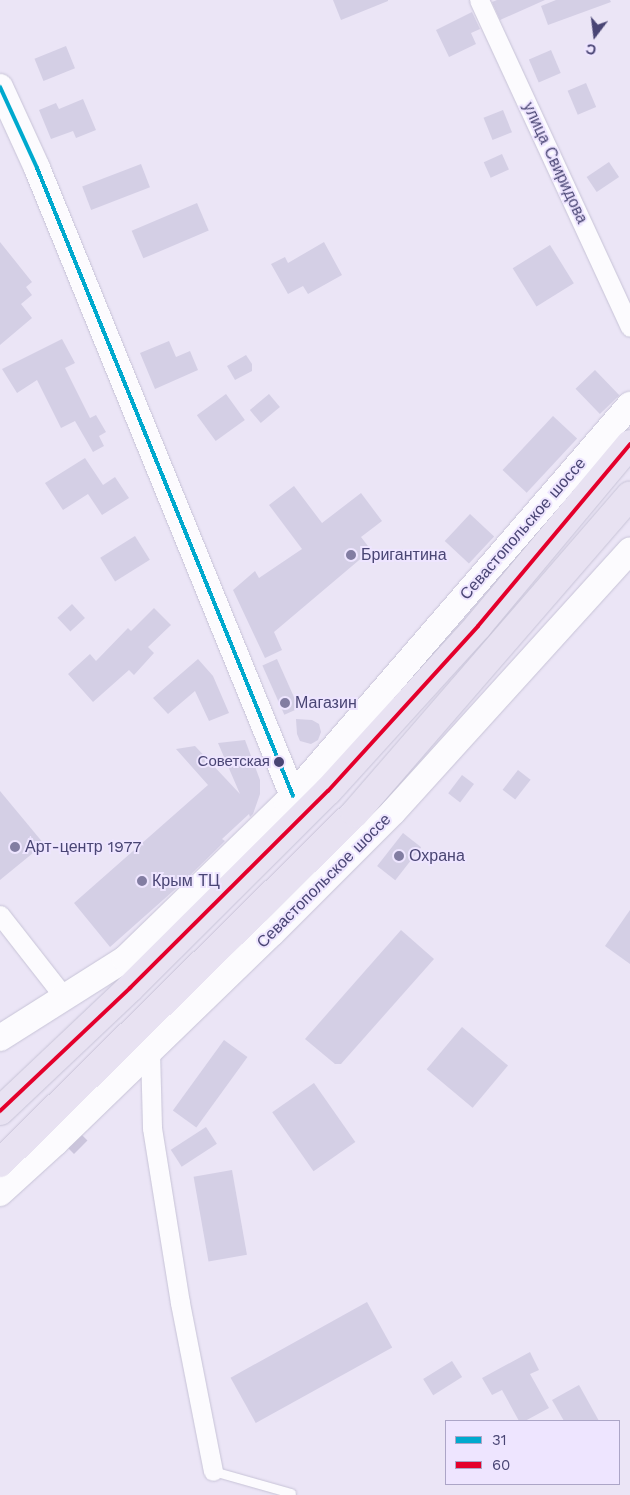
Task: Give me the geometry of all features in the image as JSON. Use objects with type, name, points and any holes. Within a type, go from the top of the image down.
[{"type":"main road","points":[[0,87],[37,168],[281,765],[301,786]]},
{"type":"main road","name":"Севастопольское шоссе","points":[[0,1038],[125,959],[273,816],[630,405]]},
{"type":"main road","points":[[0,1111],[130,988],[328,791],[478,626],[630,444]]},
{"type":"main road","points":[[0,1164],[355,813],[630,496]]},
{"type":"main road","name":"Севастопольское шоссе","points":[[0,1193],[128,1072],[393,812],[630,551]]},
{"type":"main road","points":[[273,816],[281,788],[281,765]]},
{"type":"street","name":"улица Свиридова","points":[[480,0],[630,327]]},
{"type":"street","points":[[0,915],[64,997]]},
{"type":"street","points":[[150,1050],[152,1128],[180,1302],[213,1471]]},
{"type":"street","points":[[128,1072],[141,1074],[151,1084]]},
{"type":"lane","points":[[213,1471],[291,1493]]},
{"type":"building","points":[[333,0],[388,0],[388,1],[341,20]]},
{"type":"building","points":[[497,0],[545,0],[500,20],[492,2]]},
{"type":"building","points":[[556,0],[610,0],[611,2],[548,25],[541,6]]},
{"type":"building","points":[[472,12],[480,29],[471,33],[476,44],[449,57],[436,30]]},
{"type":"building","points":[[66,46],[75,68],[43,81],[34,59]]},
{"type":"building","points":[[551,50],[561,73],[539,82],[529,59]]},
{"type":"building","points":[[586,83],[596,107],[578,115],[568,91]]},
{"type":"building","points":[[83,99],[96,130],[76,138],[73,131],[51,139],[39,110],[56,103],[59,109]]},
{"type":"building","points":[[503,110],[512,132],[493,140],[484,118]]},
{"type":"building","points":[[502,154],[509,170],[491,178],[484,162]]},
{"type":"building","points":[[609,162],[619,177],[597,192],[587,177]]},
{"type":"building","points":[[141,164],[150,187],[91,210],[82,187]]},
{"type":"building","points":[[197,203],[209,231],[143,258],[132,231]]},
{"type":"building","points":[[0,242],[32,282],[26,287],[32,295],[21,304],[32,318],[0,345]]},
{"type":"building","points":[[324,242],[342,275],[308,294],[303,286],[288,294],[271,264],[285,257],[288,263]]},
{"type":"building","points":[[550,245],[574,283],[537,306],[513,268]]},
{"type":"building","points":[[62,339],[75,363],[65,368],[90,418],[96,415],[106,432],[99,436],[104,446],[93,452],[75,421],[61,428],[37,380],[17,393],[2,369]]},
{"type":"building","points":[[169,341],[176,357],[190,351],[198,370],[155,389],[140,353]]},
{"type":"building","points":[[246,355],[252,364],[252,371],[235,380],[227,366]]},
{"type":"building","points":[[595,370],[619,395],[600,414],[576,389]]},
{"type":"building","points":[[226,394],[245,420],[216,441],[197,415]]},
{"type":"building","points":[[269,394],[280,407],[261,423],[250,410]]},
{"type":"building","points":[[553,416],[577,439],[527,493],[503,470]]},
{"type":"building","points":[[85,458],[103,485],[115,477],[129,498],[102,515],[88,494],[63,510],[45,483]]},
{"type":"building","points":[[294,486],[322,523],[361,493],[382,521],[361,537],[371,550],[274,632],[282,650],[265,658],[233,590],[255,571],[259,578],[302,549],[269,505]]},
{"type":"building","points":[[470,514],[494,537],[469,564],[445,541]]},
{"type":"building","points":[[135,536],[150,560],[115,581],[100,558]]},
{"type":"building","points":[[72,604],[85,618],[70,632],[57,618]]},
{"type":"building","points":[[154,608],[171,625],[148,647],[154,653],[134,675],[129,670],[93,702],[68,674],[90,654],[96,661],[128,628],[131,631]]},
{"type":"building","points":[[198,659],[213,676],[229,713],[209,721],[195,691],[168,714],[153,698]]},
{"type":"building","points":[[277,659],[299,708],[284,715],[262,666]]},
{"type":"building","points":[[296,719],[312,720],[319,724],[321,732],[318,740],[311,744],[300,741],[297,734]]},
{"type":"building","name":"Крым ТЦ","points":[[245,740],[260,780],[260,794],[253,814],[250,817],[249,814],[222,839],[225,841],[181,884],[110,947],[74,903],[208,785],[176,749],[195,746],[240,794],[218,743]]},
{"type":"building","points":[[518,770],[531,780],[515,800],[503,790]]},
{"type":"building","points":[[462,775],[474,784],[460,802],[448,793]]},
{"type":"building","points":[[0,791],[44,844],[0,880]]},
{"type":"building","name":"Охрана","points":[[403,833],[421,847],[395,880],[377,866]]},
{"type":"building","points":[[630,910],[630,964],[605,946]]},
{"type":"building","points":[[401,930],[434,959],[341,1064],[335,1064],[305,1039]]},
{"type":"building","points":[[462,1027],[508,1066],[473,1108],[427,1069]]},
{"type":"building","points":[[224,1040],[247,1057],[196,1127],[173,1110]]},
{"type":"building","points":[[314,1083],[355,1142],[314,1171],[272,1112]]},
{"type":"building","points":[[206,1127],[217,1144],[182,1167],[171,1150]]},
{"type":"building","points":[[232,1170],[247,1255],[209,1261],[194,1177]]},
{"type":"building","points":[[367,1302],[392,1347],[256,1423],[231,1378]]},
{"type":"building","points":[[530,1352],[539,1370],[530,1374],[549,1408],[527,1420],[518,1420],[502,1390],[492,1395],[482,1378]]},
{"type":"building","points":[[452,1361],[462,1377],[433,1395],[423,1379]]},
{"type":"building","points":[[579,1385],[598,1420],[563,1420],[552,1400]]},
{"type":"tunnel","points":[[68,1134],[81,1147]]},
{"type":"transit line","name":"31","points":[[0,87],[37,168],[293,796]]},
{"type":"transit line","name":"60","points":[[0,1111],[130,988],[328,791],[478,626],[630,444]]},
{"type":"place","name":"Бригантина","points":[[351,555]]},
{"type":"place","name":"Магазин","points":[[285,703]]},
{"type":"place","name":"Советская","points":[[279,762]]},
{"type":"place","name":"Арт-центр 1977","points":[[15,847]]},
{"type":"place","name":"Охрана","points":[[399,856]]},
{"type":"place","name":"Крым ТЦ","points":[[142,881]]}]
